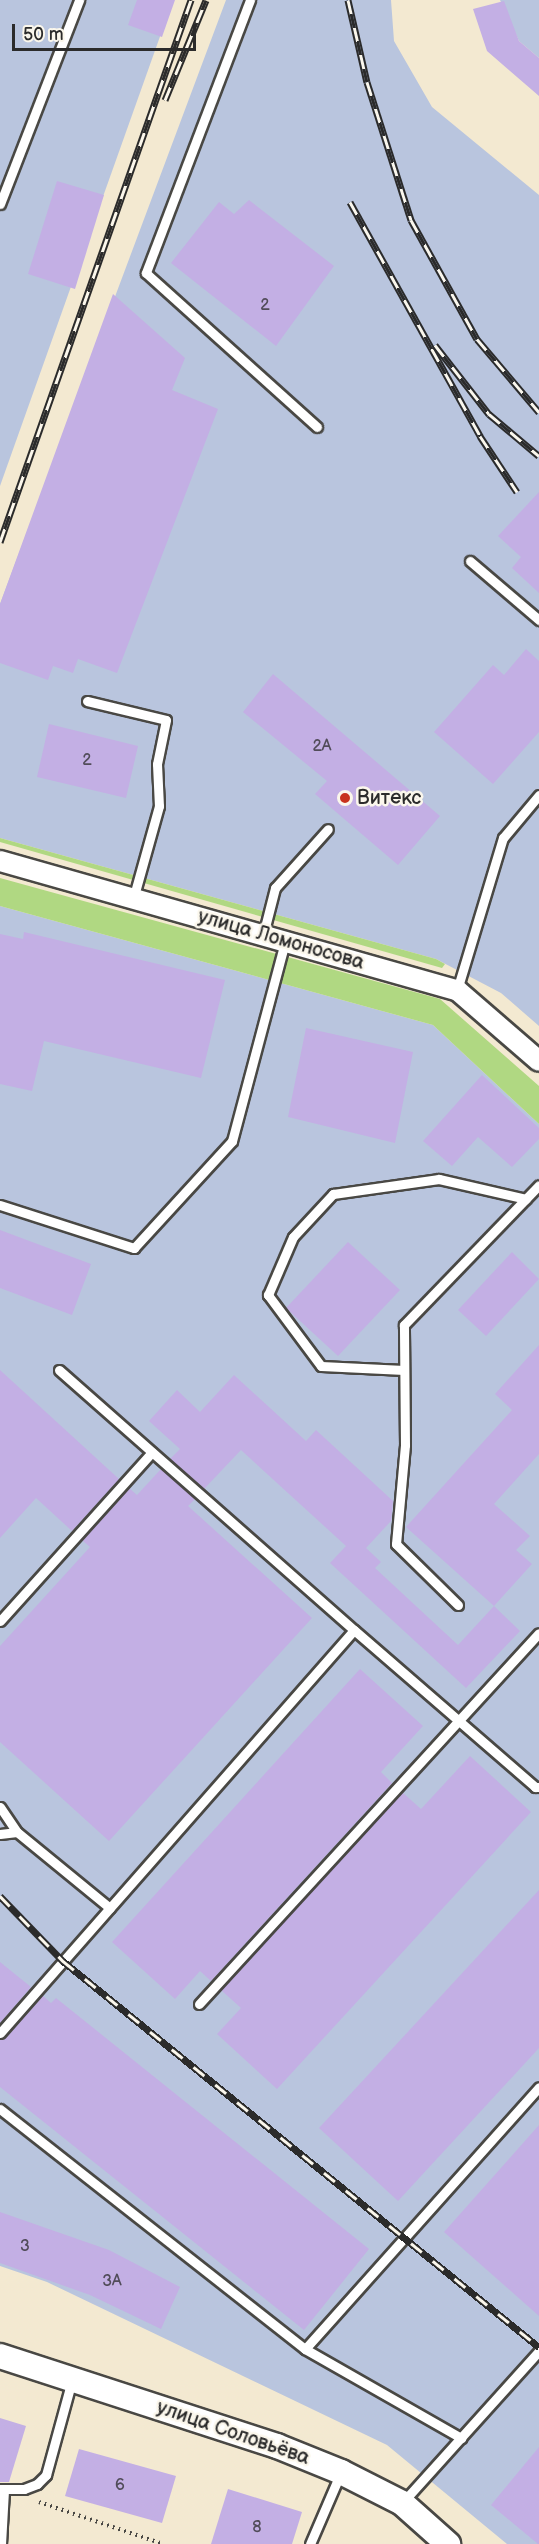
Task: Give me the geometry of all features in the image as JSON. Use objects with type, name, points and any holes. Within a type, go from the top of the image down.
[{"type":"street","name":"улица Ломоносова","points":[[0,861],[262,935]]},
{"type":"street","name":"улица Ломоносова","points":[[287,942],[457,990],[539,1061]]},
{"type":"street","name":"улица Соловьёва","points":[[0,2356],[277,2446],[341,2472],[402,2503],[448,2544]]},
{"type":"lane","points":[[0,204],[79,0]]},
{"type":"lane","points":[[250,0],[146,273],[317,427]]},
{"type":"lane","points":[[470,561],[539,620]]},
{"type":"lane","points":[[87,701],[166,720],[157,764],[159,806],[133,899]]},
{"type":"lane","points":[[457,990],[503,838],[539,795]]},
{"type":"lane","points":[[0,1205],[134,1248],[232,1141],[287,942],[262,935],[275,888],[328,829]]},
{"type":"lane","points":[[404,1370],[321,1366],[268,1295],[293,1237],[333,1194],[439,1179],[526,1199]]},
{"type":"lane","points":[[458,1605],[396,1544],[405,1445],[404,1325],[539,1185]]},
{"type":"lane","points":[[59,1370],[354,1630],[535,1787],[539,1787]]},
{"type":"lane","points":[[0,1621],[152,1452]]},
{"type":"lane","points":[[0,2033],[354,1630]]},
{"type":"lane","points":[[199,2004],[539,1633]]},
{"type":"lane","points":[[0,1807],[17,1832],[110,1908]]},
{"type":"lane","points":[[0,1834],[17,1832]]},
{"type":"lane","points":[[305,2349],[539,2087]]},
{"type":"lane","points":[[0,2109],[305,2349],[461,2438]]},
{"type":"lane","points":[[402,2503],[539,2351]]},
{"type":"lane","points":[[1,2544],[2,2489],[24,2489],[38,2484],[46,2475],[73,2378]]},
{"type":"lane","points":[[310,2544],[341,2472]]},
{"type":"path","points":[[2,2489],[163,2544]]},
{"type":"shaded area","points":[[0,0],[173,0],[0,486]]},
{"type":"shaded area","points":[[226,0],[391,0],[394,41],[432,107],[539,195],[539,1026],[501,993],[436,959],[0,838],[0,604]]},
{"type":"shaded area","points":[[500,0],[539,0],[539,58],[519,41]]},
{"type":"shaded area","points":[[0,906],[433,1025],[539,1124],[539,2544],[507,2544],[387,2445],[47,2282],[0,2266]]},
{"type":"green space","points":[[0,838],[436,959],[445,964],[442,968],[0,842]]},
{"type":"green space","points":[[0,878],[440,999],[539,1086],[539,1124],[433,1025],[0,906]]},
{"type":"building","points":[[137,0],[175,0],[162,37],[128,25]]},
{"type":"building","points":[[504,1],[519,41],[539,58],[539,96],[487,51],[473,9]]},
{"type":"building","points":[[57,181],[104,195],[75,289],[28,274]]},
{"type":"building","points":[[249,200],[334,266],[276,346],[171,263],[219,202],[234,214]]},
{"type":"building","points":[[113,294],[185,358],[172,390],[218,409],[117,673],[78,659],[73,673],[53,666],[48,680],[0,663],[0,604]]},
{"type":"building","points":[[539,492],[539,593],[512,568],[521,557],[498,536]]},
{"type":"building","points":[[526,649],[539,661],[539,732],[493,784],[434,732],[493,665],[504,675]]},
{"type":"building","points":[[273,674],[440,816],[398,865],[315,794],[327,781],[243,712]]},
{"type":"building","points":[[49,724],[138,746],[126,798],[37,777]]},
{"type":"building","points":[[24,932],[225,980],[201,1078],[44,1041],[32,1091],[0,1084],[0,934],[23,939]]},
{"type":"building","points":[[306,1028],[413,1052],[395,1143],[288,1117]]},
{"type":"building","points":[[482,1075],[539,1128],[539,1139],[512,1167],[478,1137],[452,1166],[423,1141]]},
{"type":"building","points":[[0,1230],[91,1264],[72,1315],[0,1288]]},
{"type":"building","points":[[348,1242],[400,1290],[338,1356],[286,1308]]},
{"type":"building","points":[[512,1252],[539,1279],[486,1336],[458,1310]]},
{"type":"building","points":[[539,1345],[539,1454],[494,1504],[530,1536],[516,1550],[532,1564],[494,1606],[406,1527],[512,1410],[495,1394]]},
{"type":"building","points":[[0,1370],[119,1479],[72,1531],[36,1498],[0,1538]]},
{"type":"building","points":[[234,1375],[306,1441],[316,1430],[393,1501],[391,1521],[366,1548],[381,1562],[375,1568],[458,1645],[494,1606],[520,1631],[466,1688],[330,1563],[346,1546],[241,1450],[204,1489],[170,1459],[180,1449],[149,1421],[177,1390],[200,1412]]},
{"type":"building","points":[[161,1469],[195,1499],[188,1506],[312,1618],[109,1841],[0,1742],[0,1646],[90,1547],[82,1540],[129,1488],[137,1495]]},
{"type":"building","points":[[360,1669],[423,1726],[381,1772],[392,1783],[211,1981],[200,1971],[175,1999],[112,1942]]},
{"type":"building","points":[[470,1756],[531,1812],[277,2089],[217,2034],[241,2008],[221,1990],[402,1792],[421,1809]]},
{"type":"building","points":[[539,1890],[539,2048],[398,2201],[319,2128]]},
{"type":"building","points":[[0,1962],[31,1987],[0,2023]]},
{"type":"building","points":[[42,1995],[51,2003],[56,1998],[369,2249],[304,2330],[0,2087],[0,2040]]},
{"type":"building","points":[[539,2125],[539,2316],[444,2232]]},
{"type":"building","points":[[0,2212],[109,2250],[180,2287],[161,2329],[90,2295],[0,2263]]},
{"type":"building","points":[[0,2418],[26,2426],[9,2482],[0,2482]]},
{"type":"building","points":[[539,2447],[539,2544],[538,2544],[491,2505]]},
{"type":"building","points":[[79,2449],[176,2476],[162,2523],[65,2496]]},
{"type":"building","points":[[228,2489],[302,2512],[292,2544],[211,2544]]},
{"type":"railway","points":[[0,542],[191,0]]},
{"type":"railway","points":[[165,100],[206,0]]},
{"type":"railway","points":[[348,0],[367,82],[411,220],[477,339],[539,412]]},
{"type":"railway","points":[[350,202],[480,436],[517,492]]},
{"type":"railway","points":[[435,345],[489,414],[539,456]]},
{"type":"railway","points":[[0,1896],[63,1961],[539,2347]]},
{"type":"place","name":"Витекс","points":[[345,798]]}]
